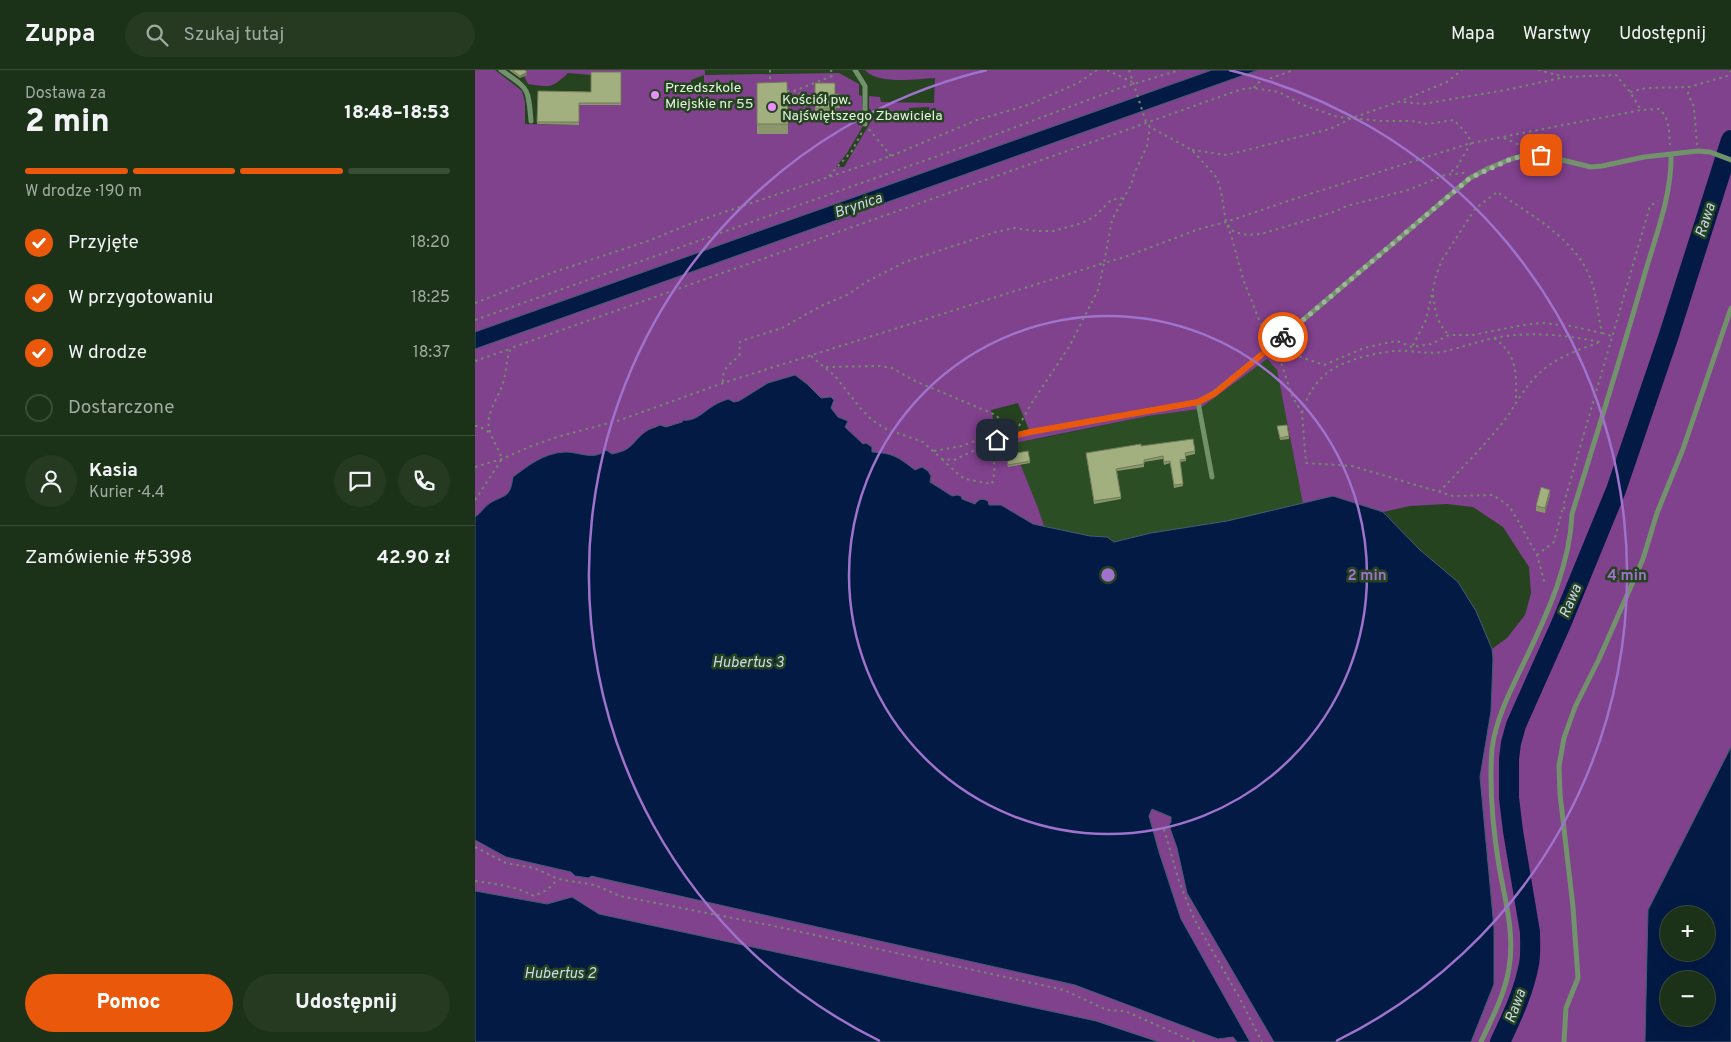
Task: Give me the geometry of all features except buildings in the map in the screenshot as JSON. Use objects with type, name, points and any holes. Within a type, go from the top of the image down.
[{"type":"lane","points":[[501,70],[525,88],[529,95],[531,121]]},
{"type":"lane","points":[[855,70],[865,86],[865,124]]},
{"type":"lane","points":[[997,440],[1198,402],[1214,394],[1470,178],[1511,159],[1530,154],[1541,155],[1591,167],[1644,157],[1698,151],[1710,152],[1731,160]]},
{"type":"lane","points":[[1481,1042],[1500,1002],[1509,967],[1511,942],[1494,835],[1493,748],[1501,716],[1512,686],[1553,599],[1571,534],[1572,514],[1625,341],[1666,196],[1671,154]]},
{"type":"lane","points":[[1564,1042],[1566,1008],[1578,978],[1573,906],[1560,794],[1559,766],[1564,738],[1575,707],[1599,659],[1643,559],[1657,513],[1683,449],[1731,308]]},
{"type":"lane","points":[[1198,402],[1212,477]]},
{"type":"path","points":[[770,70],[771,91]]},
{"type":"path","points":[[831,70],[832,81]]},
{"type":"path","points":[[475,303],[554,272],[648,241],[695,222],[891,156],[977,120],[1028,105],[1079,84],[1097,70]]},
{"type":"path","points":[[1107,70],[1132,82]]},
{"type":"path","points":[[825,367],[879,366],[892,368],[915,381],[996,415],[1012,436],[1069,347],[1098,290],[1112,220],[1131,185],[1147,146],[1148,124],[1129,70]]},
{"type":"path","points":[[475,320],[949,152],[1119,88],[1134,87],[1180,70]]},
{"type":"path","points":[[1254,88],[1257,83],[1294,70]]},
{"type":"path","points":[[1192,150],[1227,155],[1330,129],[1352,118],[1447,82],[1462,70]]},
{"type":"path","points":[[1538,70],[1565,77]]},
{"type":"path","points":[[1630,92],[1646,88],[1689,87],[1727,76],[1731,71]]},
{"type":"path","points":[[1401,101],[1423,104],[1506,90],[1565,77],[1616,75],[1630,92],[1641,110]]},
{"type":"path","points":[[786,91],[794,91],[832,76]]},
{"type":"path","points":[[1689,87],[1688,94],[1694,107],[1698,151]]},
{"type":"path","points":[[475,361],[1116,133],[1148,124],[1242,89],[1254,88],[1279,92],[1303,105],[1338,117],[1382,121],[1412,121],[1427,124],[1451,119],[1457,121],[1468,135],[1471,143]]},
{"type":"path","points":[[791,121],[811,99],[794,91]]},
{"type":"path","points":[[475,467],[502,459],[557,437],[620,420],[723,383],[1125,257],[1199,229],[1471,143],[1641,110],[1659,109],[1665,114],[1669,126],[1671,154]]},
{"type":"path","points":[[827,178],[852,151],[865,124],[891,156]]},
{"type":"path","points":[[1148,124],[1192,150],[1217,178],[1221,191],[1225,222],[1232,238],[1243,279],[1262,330],[1271,346]]},
{"type":"path","points":[[1503,138],[1522,144],[1530,154]]},
{"type":"path","points":[[1452,174],[1452,171],[1457,167],[1471,143]]},
{"type":"path","points":[[1225,222],[1234,232],[1248,235],[1261,234],[1331,213],[1347,206],[1408,190],[1445,175],[1461,172],[1467,174],[1470,178]]},
{"type":"path","points":[[1412,346],[1426,320],[1436,276],[1442,260],[1475,208],[1497,192],[1545,224],[1562,239],[1585,265],[1592,281],[1602,333]]},
{"type":"path","points":[[1537,555],[1554,542],[1650,206],[1666,196]]},
{"type":"path","points":[[723,383],[722,374],[727,366],[740,354],[739,343],[741,341],[782,328],[821,306],[849,294],[866,282],[905,262],[996,232],[1014,228],[1054,231],[1082,223],[1094,217],[1111,200],[1123,198]]},
{"type":"path","points":[[1433,293],[1438,322],[1441,328],[1449,335]]},
{"type":"path","points":[[1283,337],[1289,352],[1323,364],[1364,348],[1386,343],[1397,341],[1412,346],[1431,344],[1449,335],[1473,335],[1510,326],[1542,324],[1571,326],[1612,336]]},
{"type":"path","points":[[1438,492],[1504,421],[1530,383],[1544,368],[1571,352],[1600,342],[1542,334],[1494,338],[1440,352],[1424,354],[1409,351],[1385,352],[1339,365],[1327,372],[1310,392],[1302,413],[1306,463],[1352,466],[1438,492],[1453,496],[1493,495],[1501,499],[1509,506],[1537,555],[1545,584]]},
{"type":"path","points":[[1494,338],[1508,350],[1513,361],[1516,403]]},
{"type":"path","points":[[490,433],[489,414],[503,385],[507,358],[511,348]]},
{"type":"path","points":[[1275,352],[1282,365],[1292,396],[1302,413]]},
{"type":"path","points":[[811,356],[825,367],[872,420],[887,429],[923,442],[959,475],[992,484],[995,462],[991,442],[954,460],[942,459]]},
{"type":"path","points":[[475,426],[479,426],[490,433],[497,444],[502,459]]},
{"type":"path","points":[[933,451],[962,446],[993,434]]},
{"type":"path","points":[[475,500],[502,459]]},
{"type":"path","points":[[1563,508],[1572,514]]},
{"type":"path","points":[[1164,829],[1179,881],[1194,918],[1262,1042]]},
{"type":"path","points":[[475,847],[505,863],[533,868],[558,878],[595,885],[620,896],[774,926],[1064,990],[1107,1010],[1125,1011],[1195,1042]]},
{"type":"path","points":[[475,881],[501,884],[522,890],[534,896],[547,890],[558,878]]},
{"type":"shaded area","points":[[475,70],[495,70],[522,91],[525,102],[525,124],[578,125],[579,105],[621,105],[591,75],[568,73],[550,86],[542,86],[528,84],[524,76],[527,75],[522,70],[705,70],[705,75],[839,73],[859,84],[859,95],[862,96],[863,126],[836,167],[844,167],[873,118],[930,118],[929,107],[909,108],[909,112],[872,112],[869,108],[869,96],[880,97],[881,102],[934,103],[935,78],[898,80],[879,78],[865,70],[1212,70],[475,332]],"holes":[[[704,75],[704,91],[691,90],[691,80]]]},
{"type":"shaded area","points":[[1258,70],[1731,70],[1731,131],[1689,267],[1619,477],[1579,578],[1516,720],[1508,746],[1504,770],[1508,826],[1527,945],[1525,972],[1518,996],[1497,1042],[1471,1042],[1494,984],[1494,928],[1480,777],[1491,711],[1492,649],[1507,638],[1525,615],[1531,593],[1529,567],[1503,527],[1473,507],[1447,504],[1410,506],[1383,512],[1333,497],[1303,504],[1277,370],[1267,359],[1199,409],[1148,416],[1000,446],[1005,460],[1019,461],[1038,508],[1117,745],[1149,816],[1151,809],[1171,817],[1169,825],[1177,848],[1274,1042],[475,1042],[475,349]],"holes":[[[1018,403],[1030,432],[998,439],[991,410]]]},
{"type":"shaded area","points":[[1731,151],[1731,747],[1648,910],[1645,1042],[1504,1042],[1527,983],[1533,946],[1512,799],[1512,764],[1519,728],[1621,491]]},
{"type":"shaded area","points":[[1267,359],[1277,370],[1303,504],[1227,521],[1151,533],[1114,542],[1107,537],[1090,536],[1033,524],[995,446],[1045,438],[1148,416],[1199,409]]},
{"type":"water","name":"Brynica","points":[[1212,70],[1258,70],[475,349],[475,332]]},
{"type":"water","name":"Hubertus 3","points":[[795,375],[821,398],[831,397],[834,400],[831,408],[838,417],[848,421],[845,427],[863,444],[866,443],[872,447],[872,452],[895,456],[915,470],[922,467],[931,476],[930,482],[952,496],[961,496],[962,499],[975,504],[982,499],[988,501],[989,505],[1001,505],[1033,524],[1090,536],[1107,537],[1114,542],[1151,533],[1227,521],[1333,496],[1383,512],[1420,550],[1458,582],[1476,611],[1492,649],[1493,659],[1491,711],[1480,777],[1494,928],[1494,984],[1471,1042],[1274,1042],[1187,893],[1177,848],[1169,825],[1171,817],[1152,809],[1149,816],[1181,919],[1250,1042],[1237,1042],[1233,1037],[1218,1039],[1075,985],[591,876],[589,878],[575,876],[571,872],[506,857],[475,840],[475,517],[488,504],[509,492],[513,477],[544,457],[565,452],[597,455],[606,450],[612,454],[619,452],[631,446],[645,432],[660,425],[666,427],[683,420],[691,420],[720,402],[728,399],[734,402],[739,401],[768,383]]},
{"type":"water","points":[[1731,747],[1731,1042],[1645,1042],[1648,910]]},
{"type":"water","name":"Hubertus 2","points":[[475,891],[547,904],[572,897],[599,914],[1096,1021],[1159,1042],[475,1042]]},
{"type":"waterway","name":"Rawa","points":[[1500,1042],[1521,994],[1530,960],[1530,932],[1509,798],[1511,743],[1516,725],[1561,624],[1616,490],[1668,338],[1731,140]]},
{"type":"way so far","points":[[1283,337],[1470,178],[1521,155],[1541,155]]},
{"type":"place","name":"Przedszkole Miejskie nr 55","points":[[655,95]]},
{"type":"place","name":"Kościół pw. Najświętszego Zbawiciela","points":[[772,107]]},
{"type":"route","points":[[997,440],[1030,432],[1198,402],[1214,394],[1283,337]]}]
